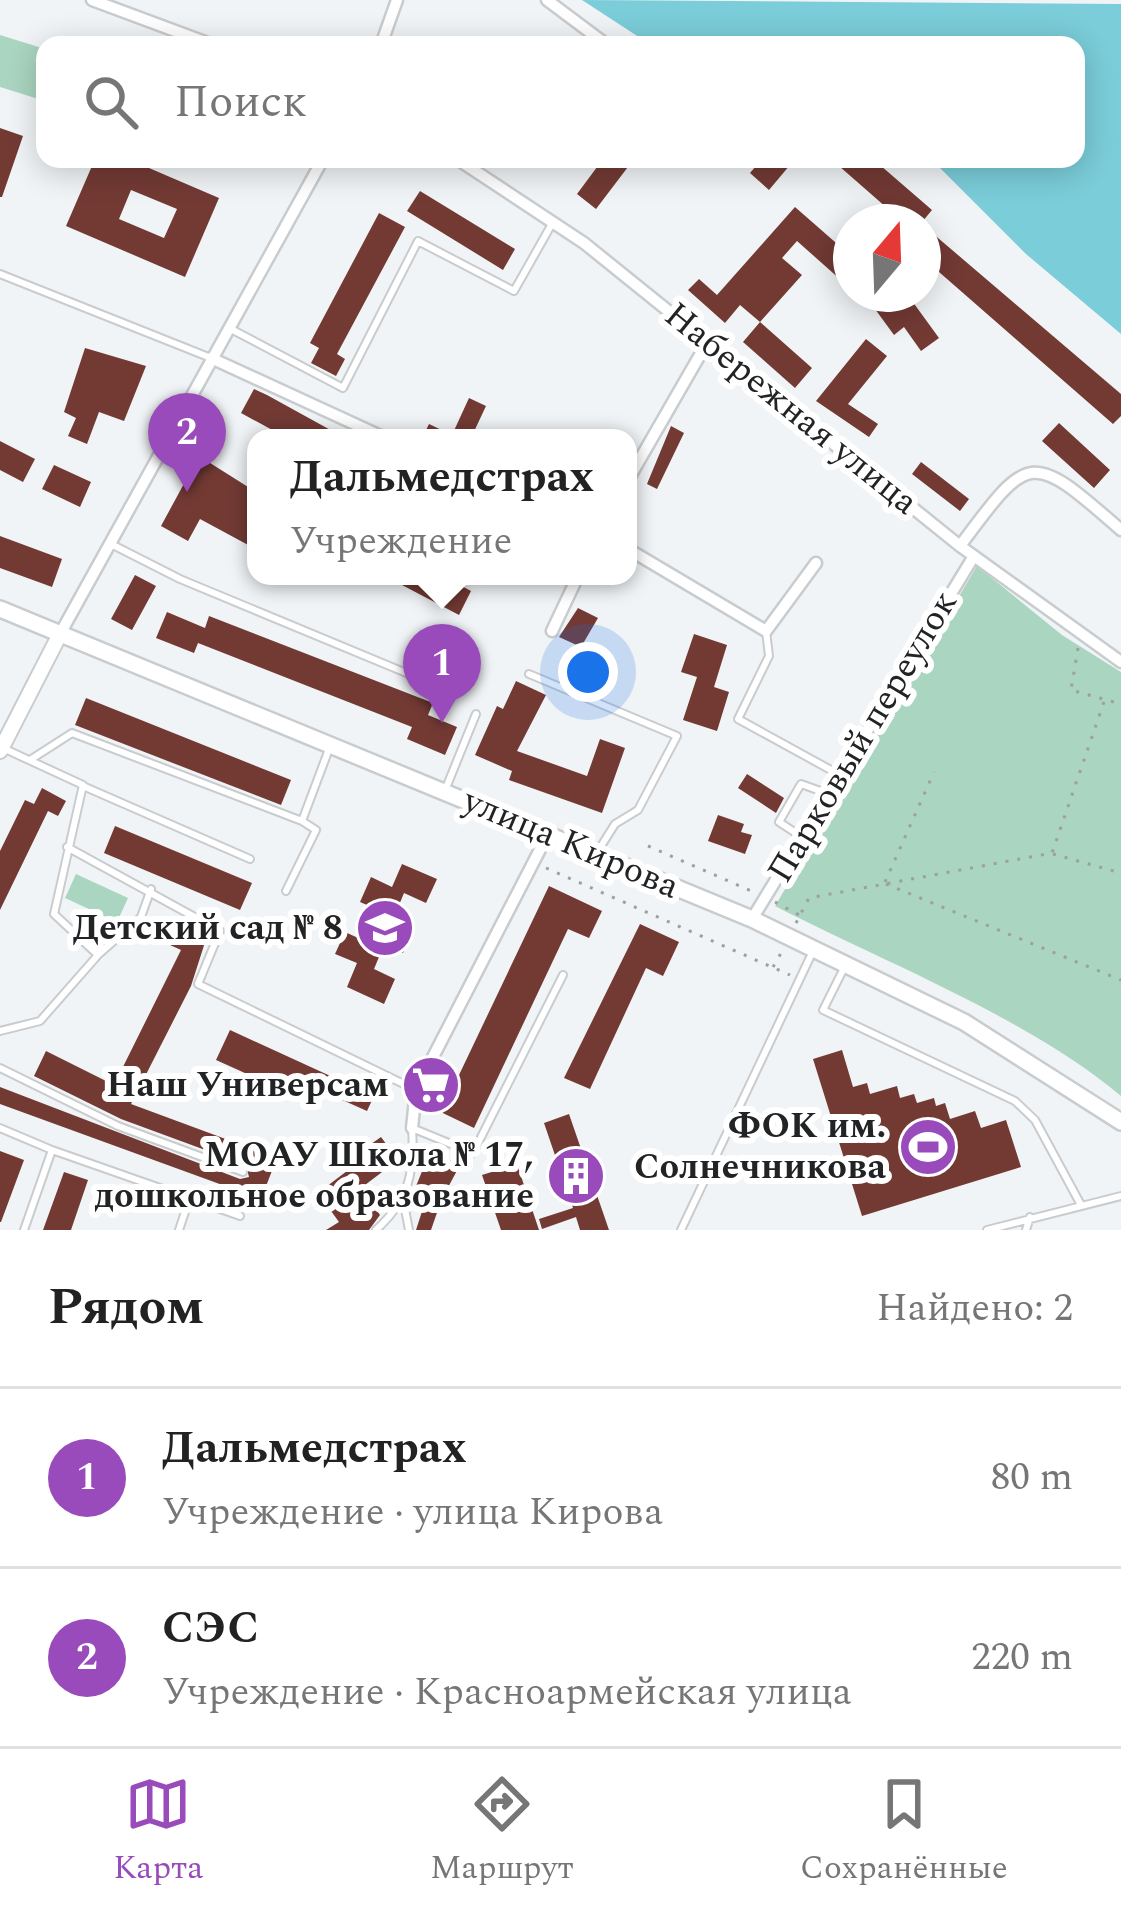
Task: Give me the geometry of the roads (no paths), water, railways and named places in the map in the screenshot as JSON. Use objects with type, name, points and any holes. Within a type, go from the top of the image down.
[{"type":"main road","name":"улица Кирова","points":[[0,609],[752,919],[964,1022],[1121,1122]]},
{"type":"street","points":[[92,0],[189,36]]},
{"type":"street","points":[[384,36],[397,0]]},
{"type":"street","points":[[547,0],[595,36]]},
{"type":"street","points":[[1,749],[7,722],[317,168]]},
{"type":"street","name":"Набережная улица","points":[[472,168],[553,222],[960,546],[1080,637],[1121,662]]},
{"type":"street","points":[[637,464],[708,341]]},
{"type":"street","points":[[211,358],[366,429]]},
{"type":"street","points":[[960,546],[1010,478],[1027,472],[1064,481],[1121,530]]},
{"type":"street","points":[[637,554],[766,631],[816,562]]},
{"type":"street","name":"Парковый переулок","points":[[752,919],[974,556]]},
{"type":"street","points":[[552,631],[574,585]]},
{"type":"street","points":[[412,1128],[416,1090],[548,834]]},
{"type":"lane","points":[[229,328],[343,388],[418,242],[514,290],[553,222]]},
{"type":"lane","points":[[0,274],[211,358]]},
{"type":"lane","points":[[108,542],[180,579],[416,677]]},
{"type":"lane","points":[[766,631],[769,656],[738,718],[840,775]]},
{"type":"lane","points":[[529,674],[677,736],[638,810],[616,824],[596,854]]},
{"type":"lane","points":[[444,791],[476,714]]},
{"type":"lane","points":[[30,760],[72,733],[302,821],[316,830],[286,891]]},
{"type":"lane","points":[[302,821],[331,746]]},
{"type":"lane","points":[[1,749],[250,859]]},
{"type":"lane","points":[[802,837],[778,822],[801,784],[828,794]]},
{"type":"lane","points":[[83,785],[54,914],[98,955]]},
{"type":"lane","points":[[67,847],[151,889],[220,931],[198,984],[416,1090]]},
{"type":"lane","points":[[0,1031],[40,1021],[98,955],[141,916],[151,889]]},
{"type":"lane","points":[[681,1230],[814,950]]},
{"type":"lane","points":[[846,965],[823,1010],[1015,1101],[1035,1120],[1081,1205]]},
{"type":"lane","points":[[409,1230],[404,1204],[414,1158],[412,1128],[473,1153],[563,975]]},
{"type":"lane","points":[[0,1068],[118,1126],[243,1172]]},
{"type":"lane","points":[[0,1128],[240,1216]]},
{"type":"lane","points":[[23,1230],[52,1150]]},
{"type":"lane","points":[[987,1230],[1121,1196]]},
{"type":"lane","points":[[179,1230],[189,1200]]},
{"type":"lane","points":[[376,1230],[404,1204]]},
{"type":"lane","points":[[1026,1230],[1030,1217]]},
{"type":"water","points":[[582,0],[1121,4],[1121,334],[1026,254],[940,168],[1085,168],[1085,36],[637,36]]},
{"type":"place","name":"СЭС","points":[[187,492]]},
{"type":"place","name":"Дальмедстрах","points":[[442,723]]},
{"type":"place","name":"Детский сад № 8","points":[[385,928]]},
{"type":"place","name":"Наш Универсам","points":[[431,1085]]},
{"type":"place","name":"ФОК им. Солнечникова","points":[[928,1147]]},
{"type":"place","name":"МОАУ Школа № 17, дошкольное образование","points":[[576,1176]]}]
